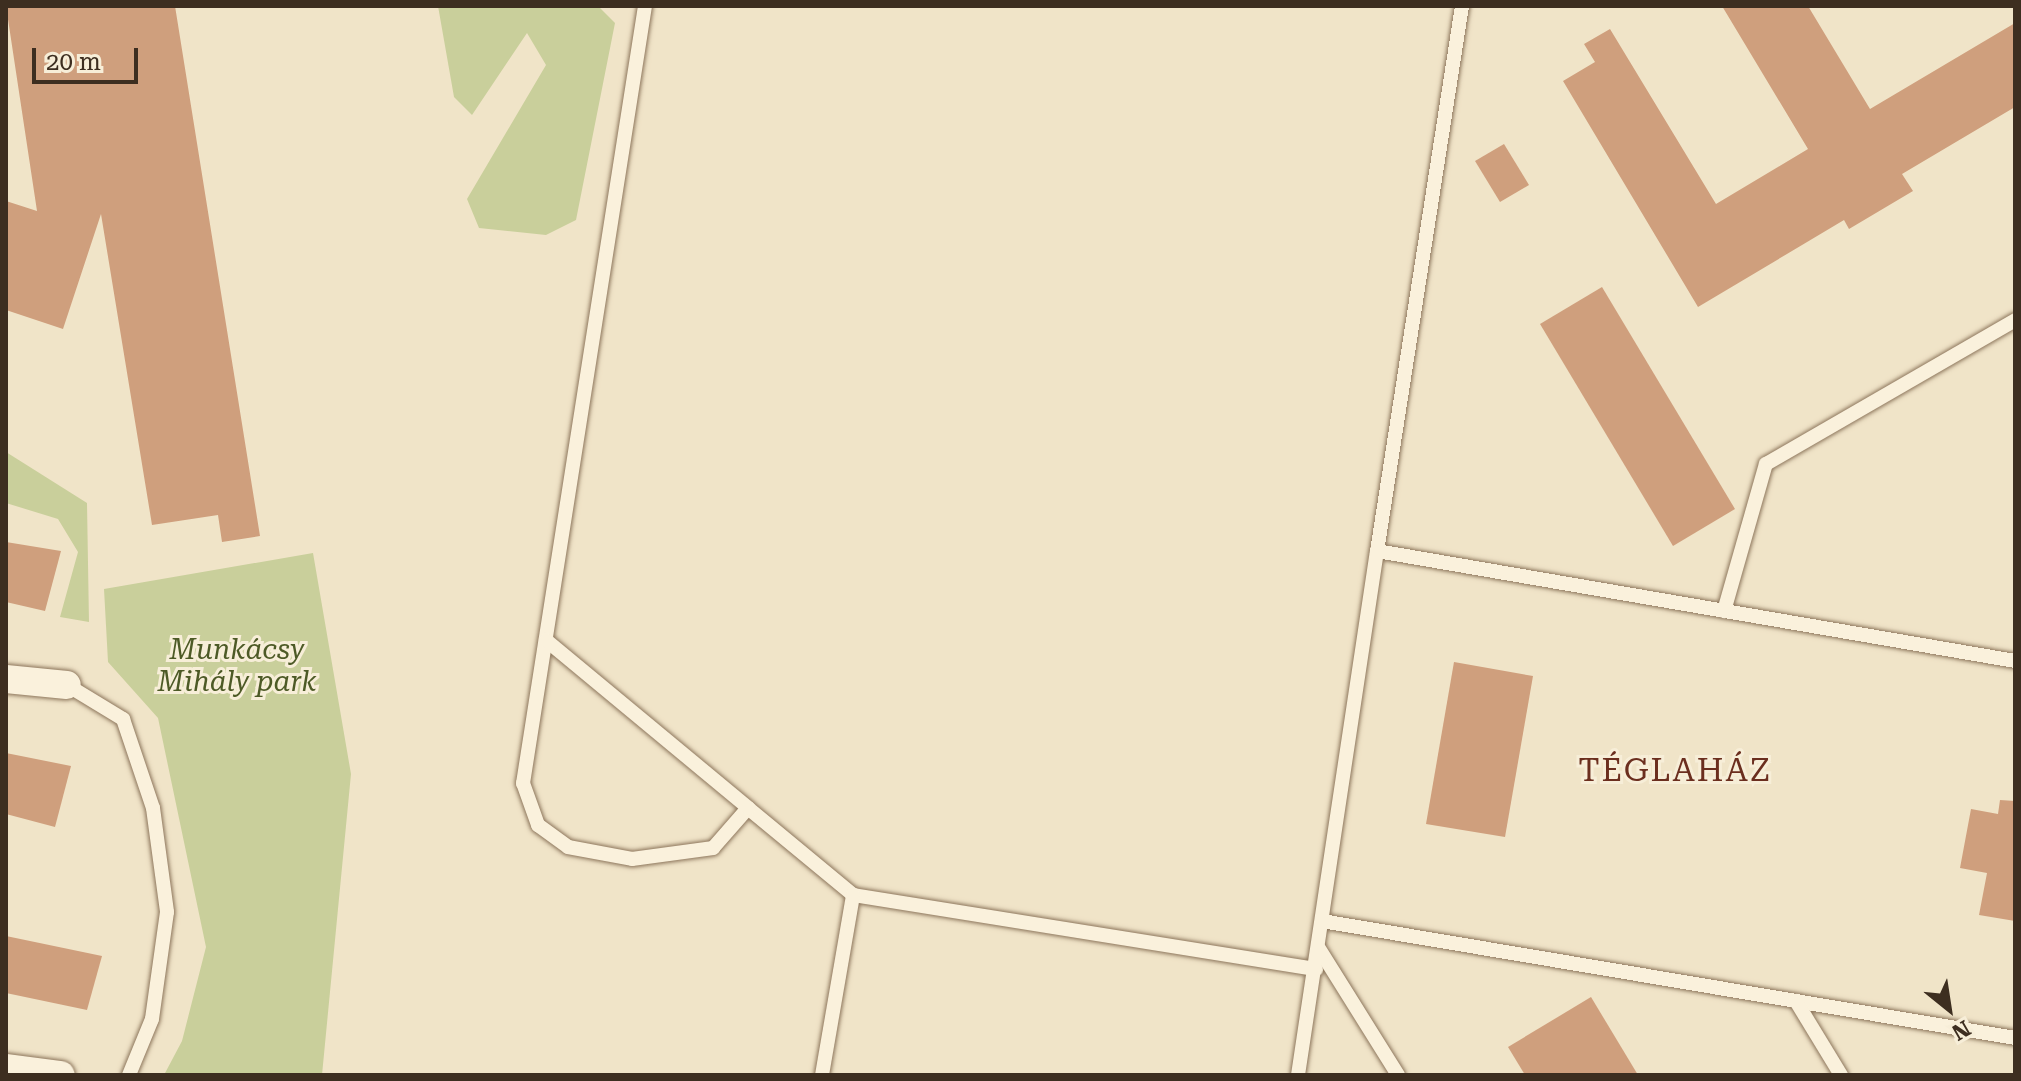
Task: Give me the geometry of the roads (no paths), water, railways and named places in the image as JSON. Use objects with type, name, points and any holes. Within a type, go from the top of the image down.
[{"type":"street","points":[[6,679],[67,685]]},
{"type":"street","points":[[6,1068],[61,1075]]},
{"type":"lane","points":[[645,6],[523,783],[538,825],[568,847],[632,859],[713,848],[748,808]]},
{"type":"lane","points":[[1298,1075],[1462,6]]},
{"type":"lane","points":[[1724,611],[1766,464],[2015,320]]},
{"type":"lane","points":[[1377,551],[2015,661]]},
{"type":"lane","points":[[546,640],[853,895],[1316,969]]},
{"type":"lane","points":[[67,685],[123,719],[153,808],[167,912],[152,1019],[129,1075]]},
{"type":"lane","points":[[822,1075],[853,895]]},
{"type":"lane","points":[[1322,921],[2015,1038]]},
{"type":"lane","points":[[1318,947],[1398,1075]]},
{"type":"lane","points":[[1796,1001],[1841,1075]]},
{"type":"district","name":"TÉGLAHÁZ","points":[[1675,770]]},
{"type":"park label","name":"Munkácsy Mihály park","points":[[237,666]]}]
